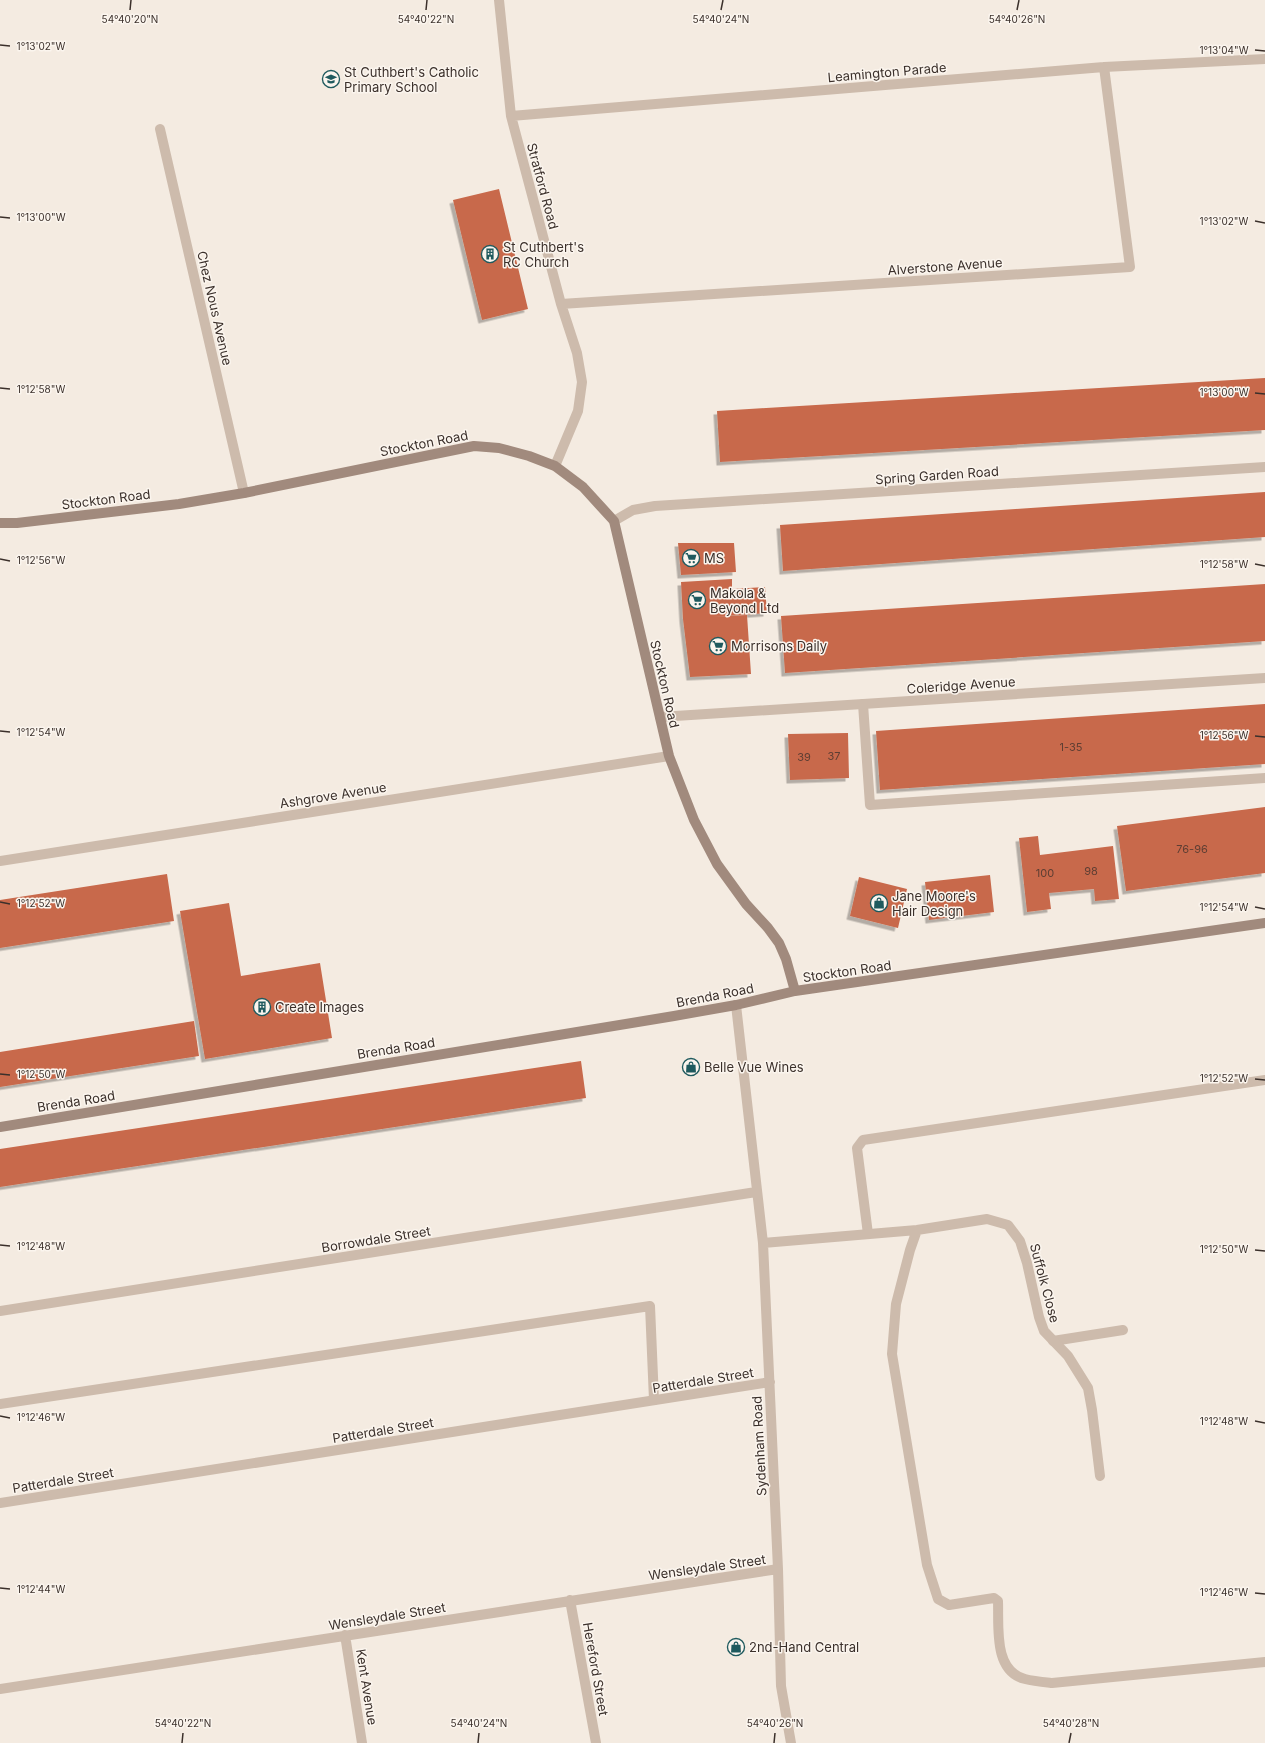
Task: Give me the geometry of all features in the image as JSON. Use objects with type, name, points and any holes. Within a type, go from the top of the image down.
[{"type":"main road","name":"Stockton Road","points":[[0,522],[17,523],[178,504],[244,493],[474,446],[500,448],[529,456],[556,466],[583,487],[614,521],[669,756],[694,820],[717,864],[746,904],[768,928],[779,943],[786,959],[795,992],[1265,923]]},
{"type":"main road","name":"Brenda Road","points":[[0,1127],[736,1005],[795,992]]},
{"type":"street","name":"Stratford Road","points":[[499,0],[511,116],[561,304],[577,353],[582,382],[578,411],[556,466]]},
{"type":"street","name":"Leamington Parade","points":[[511,116],[1104,67],[1265,59]]},
{"type":"street","name":"Alverstone Avenue","points":[[561,304],[1130,267],[1104,67]]},
{"type":"street","name":"Chez Nous Avenue","points":[[160,129],[244,493]]},
{"type":"street","name":"Spring Garden Road","points":[[614,521],[633,510],[655,506],[1265,467]]},
{"type":"street","name":"Coleridge Avenue","points":[[660,717],[1265,678]]},
{"type":"street","points":[[863,704],[870,805],[1265,778]]},
{"type":"street","name":"Ashgrove Avenue","points":[[0,861],[669,756]]},
{"type":"street","name":"Sydenham Road","points":[[736,1005],[762,1243],[770,1382],[778,1569],[781,1686],[791,1743]]},
{"type":"street","points":[[868,1234],[857,1148],[863,1140],[1265,1080]]},
{"type":"street","name":"Borrowdale Street","points":[[0,1311],[756,1192]]},
{"type":"street","name":"Suffolk Close","points":[[762,1243],[917,1230],[987,1219],[1008,1225],[1020,1241],[1027,1263],[1038,1317],[1044,1331],[1068,1356],[1088,1388],[1100,1476]]},
{"type":"street","points":[[917,1230],[910,1250],[896,1304],[892,1354],[926,1565],[938,1599],[949,1605],[994,1598],[998,1601],[1000,1650],[1008,1670],[1023,1679],[1052,1683],[1265,1662]]},
{"type":"street","points":[[0,1404],[650,1306],[654,1400]]},
{"type":"street","points":[[1053,1341],[1123,1330]]},
{"type":"street","name":"Patterdale Street","points":[[0,1503],[770,1382]]},
{"type":"street","name":"Wensleydale Street","points":[[0,1689],[778,1569]]},
{"type":"street","name":"Hereford Street","points":[[570,1600],[596,1743]]},
{"type":"street","name":"Kent Avenue","points":[[345,1635],[362,1743]]},
{"type":"building","name":"St Cuthbert's RC Church","points":[[499,189],[528,309],[482,320],[453,200]]},
{"type":"building","points":[[1265,378],[1265,430],[720,462],[717,411]]},
{"type":"building","points":[[1265,492],[1265,537],[783,571],[780,525]]},
{"type":"building","points":[[678,543],[734,543],[736,572],[681,575]]},
{"type":"building","points":[[732,579],[732,589],[765,587],[767,613],[712,617],[747,615],[751,674],[690,677],[683,619],[681,582]]},
{"type":"building","points":[[1265,584],[1265,641],[785,673],[781,616]]},
{"type":"building","points":[[1265,704],[1265,764],[880,790],[876,731]]},
{"type":"building","points":[[848,733],[849,778],[790,780],[788,734]]},
{"type":"building","points":[[1265,807],[1265,873],[1126,891],[1117,826]]},
{"type":"building","points":[[1038,836],[1040,855],[1113,846],[1119,899],[1095,901],[1094,889],[1049,893],[1051,909],[1027,912],[1019,838]]},
{"type":"building","points":[[167,874],[174,921],[0,948],[0,900]]},
{"type":"building","points":[[990,875],[994,912],[929,920],[925,882]]},
{"type":"building","name":"Jane Moore's Hair Design","points":[[859,877],[907,889],[898,928],[850,916]]},
{"type":"building","name":"Create Images","points":[[229,903],[241,976],[320,963],[332,1038],[205,1059],[180,911]]},
{"type":"building","points":[[194,1021],[199,1056],[0,1087],[0,1052]]},
{"type":"building","points":[[581,1061],[586,1098],[0,1187],[0,1149]]},
{"type":"place","name":"St Cuthbert's Catholic Primary School","points":[[331,79]]},
{"type":"place","name":"St Cuthbert's RC Church","points":[[490,254]]},
{"type":"place","name":"MS","points":[[691,558]]},
{"type":"place","name":"Makola & Beyond Ltd","points":[[697,600]]},
{"type":"place","name":"Morrisons Daily","points":[[718,646]]},
{"type":"place","name":"Jane Moore's Hair Design","points":[[879,903]]},
{"type":"place","name":"Create Images","points":[[262,1007]]},
{"type":"place","name":"Belle Vue Wines","points":[[691,1067]]},
{"type":"place","name":"2nd-Hand Central","points":[[736,1647]]}]
